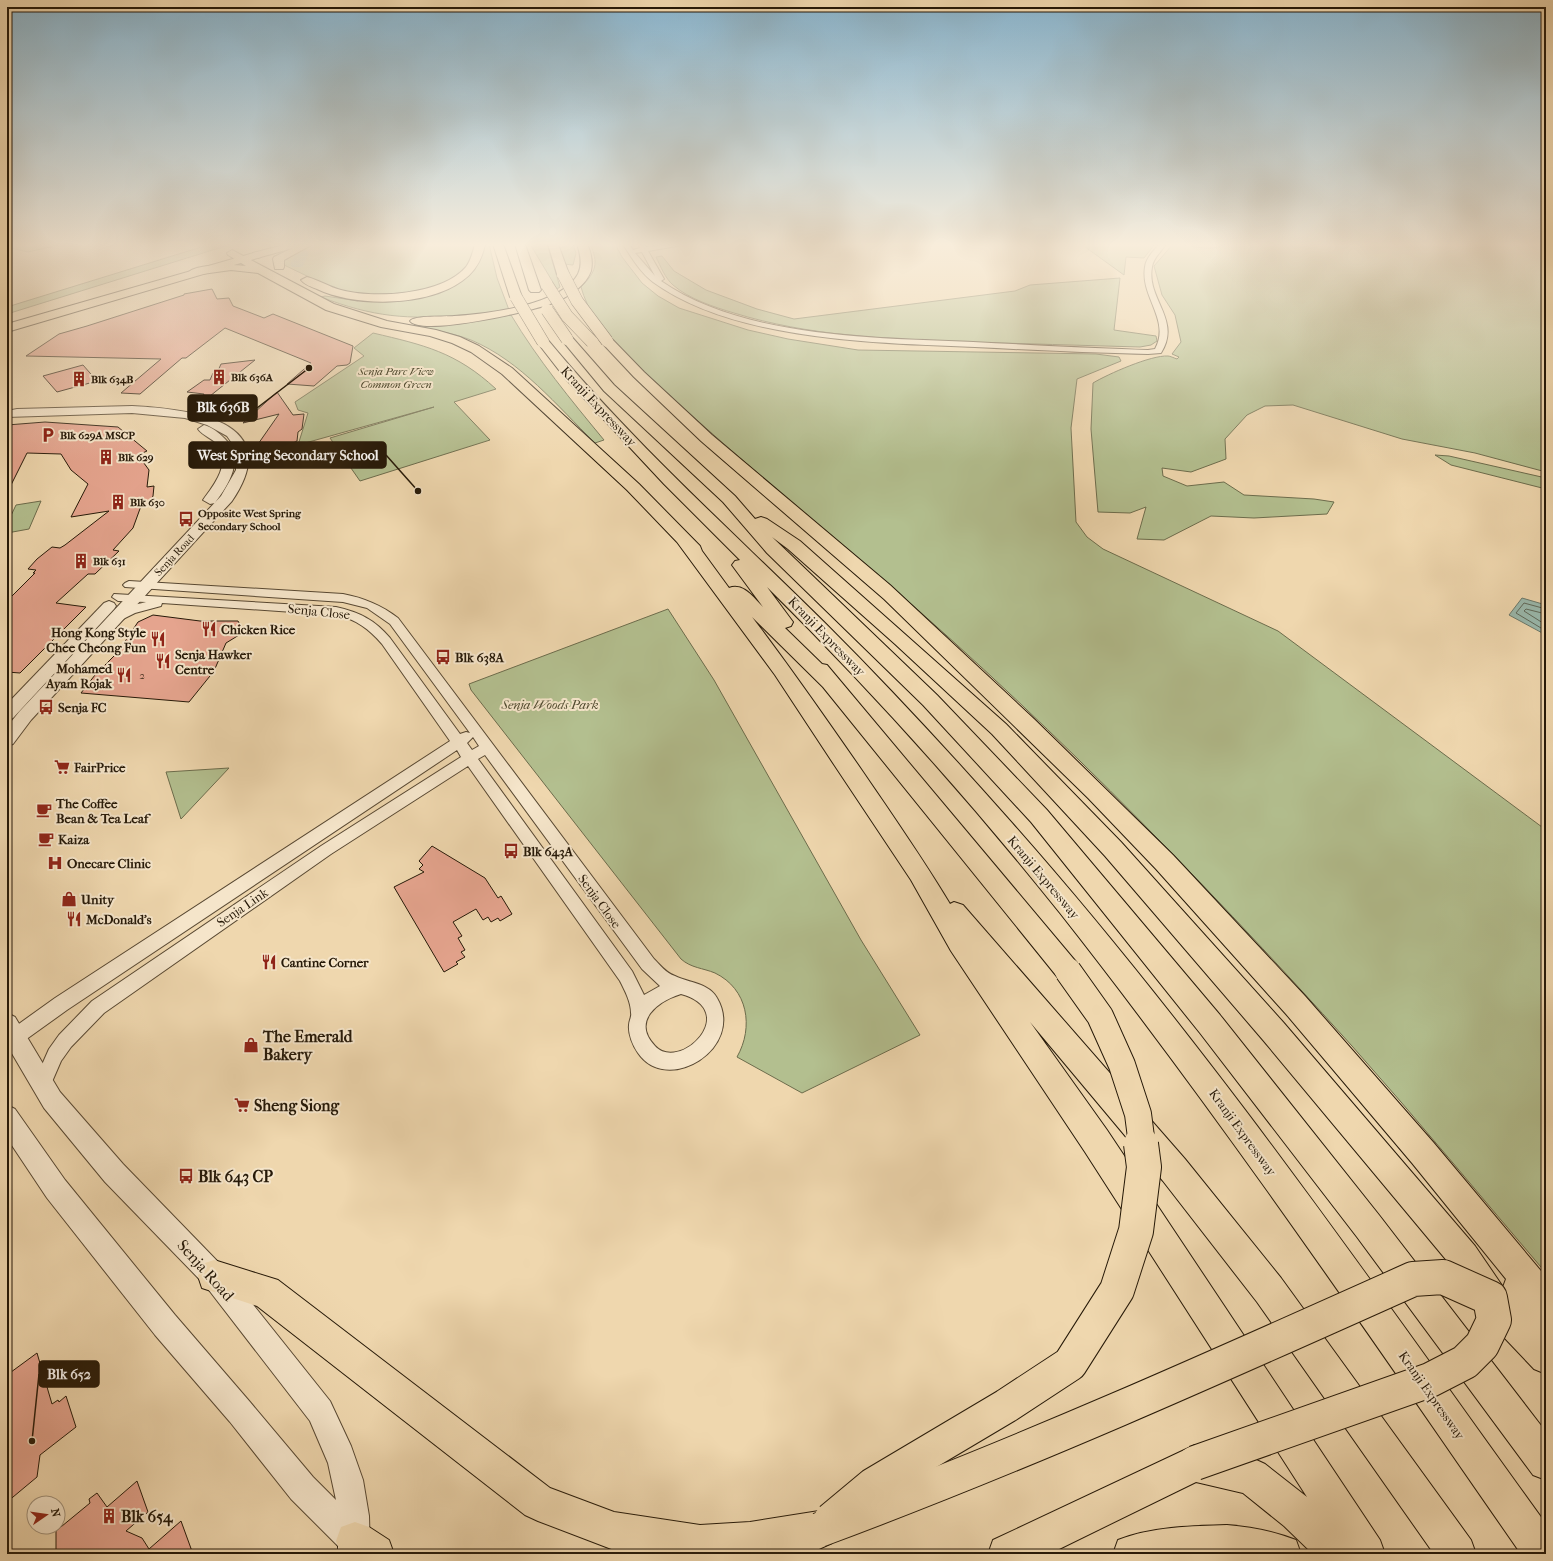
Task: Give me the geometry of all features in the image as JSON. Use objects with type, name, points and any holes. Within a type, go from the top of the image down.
[{"type":"main road","points":[[7,328],[45,317]]},
{"type":"main road","points":[[365,317],[451,339],[488,356]]},
{"type":"main road","points":[[371,317],[390,320],[443,321],[475,317]]},
{"type":"main road","name":"Kranji Expressway","points":[[528,317],[543,342],[580,386],[700,512],[818,627],[892,703],[1005,830],[1068,905],[1200,1073],[1331,1253],[1544,1554]]},
{"type":"main road","name":"Kranji Expressway","points":[[556,317],[567,339],[609,388],[678,454],[729,499]]},
{"type":"main road","points":[[568,317],[593,343],[637,384],[666,402]]},
{"type":"main road","points":[[589,317],[607,341],[666,402],[770,495],[886,591],[1030,728],[1160,857],[1335,1049],[1475,1215],[1546,1303]]},
{"type":"main road","points":[[443,321],[507,371],[633,487],[684,540],[830,682]]},
{"type":"main road","points":[[729,499],[794,545],[902,640],[999,729],[1113,849],[1273,1031],[1464,1257],[1490,1298],[1546,1357]]},
{"type":"main road","points":[[729,499],[774,549],[930,700],[1039,816],[1215,1030],[1368,1226],[1546,1462]]},
{"type":"main road","points":[[700,512],[830,682],[1068,971],[1100,1016],[1122,1065],[1138,1114],[1144,1168],[1136,1231],[1117,1290],[1070,1364],[1006,1406],[874,1485],[820,1530]]},
{"type":"main road","points":[[684,540],[782,670],[918,873],[960,943],[1096,1141],[1366,1554]]},
{"type":"main road","points":[[918,873],[1043,1015],[1174,1170],[1250,1266],[1457,1554]]},
{"type":"main road","points":[[1475,1215],[1546,1333]]},
{"type":"main road","points":[[214,1276],[266,1292],[538,1502],[614,1531],[700,1544],[750,1541],[820,1530],[899,1501],[1021,1453],[1155,1396],[1413,1279],[1443,1277],[1490,1298]]},
{"type":"main road","points":[[1007,1554],[1195,1463],[1430,1380],[1465,1362],[1482,1344],[1494,1320],[1490,1298]]},
{"type":"main road","points":[[1195,1463],[1252,1477],[1297,1513],[1341,1554]]},
{"type":"main road","points":[[1132,1554],[1202,1544],[1267,1548],[1282,1554]]},
{"type":"street","points":[[738,317],[791,330],[839,338],[1124,351],[1158,351],[1164,344],[1165,330],[1161,317]]},
{"type":"street","name":"Senja Road","points":[[7,414],[49,411],[90,412],[110,410],[145,411],[196,416],[226,429],[240,443],[243,451],[242,472],[233,490],[144,586],[127,593],[107,626],[25,716],[7,740]]},
{"type":"street","name":"Senja Road","points":[[7,714],[127,593],[218,490],[227,474],[229,456],[227,449],[217,437],[194,424],[168,420],[103,416],[90,412]]},
{"type":"street","name":"Senja Close","points":[[144,586],[343,598],[361,600],[373,605],[394,621],[648,964],[667,981],[680,987]]},
{"type":"street","name":"Senja Close","points":[[127,593],[171,600],[336,611],[360,617],[380,634],[628,980],[635,992],[640,1013],[638,1025],[639,1037],[645,1048],[654,1056],[666,1060],[680,1060],[692,1057],[703,1049],[711,1038],[715,1026],[715,1014],[711,1003],[703,994],[692,989],[680,987],[668,988],[656,994],[647,1002],[640,1013]]},
{"type":"street","points":[[107,626],[125,612],[171,600]]},
{"type":"street","points":[[458,742],[475,732]]},
{"type":"street","name":"Senja Link","points":[[10,1035],[61,1004],[458,742]]},
{"type":"street","points":[[469,757],[487,747]]},
{"type":"street","name":"Senja Link","points":[[42,1085],[55,1055],[65,1041],[98,1007],[319,854],[469,757]]},
{"type":"street","name":"Senja Road","points":[[10,1035],[42,1085],[114,1173],[214,1276],[320,1411],[334,1437],[345,1466],[361,1550]]},
{"type":"street","name":"Senja Road","points":[[7,1117],[56,1189],[165,1326],[240,1412],[302,1488],[361,1550]]},
{"type":"green space","points":[[512,317],[521,332],[567,395],[604,440],[595,443],[538,386],[522,372],[489,349],[471,340],[450,333],[414,325],[418,323]]},
{"type":"green space","points":[[595,317],[707,317],[748,330],[788,339],[858,350],[1096,354],[1119,357],[1121,361],[1077,379],[1071,428],[1076,522],[1087,537],[1103,549],[1278,631],[1546,830],[1546,1273],[1352,1046],[1172,853],[984,669],[852,553],[764,479],[636,365],[608,336]]},
{"type":"green space","points":[[747,317],[786,317],[794,319],[811,317],[1116,317],[1114,330],[1156,336],[1157,341],[1151,345],[1140,347],[877,338],[791,327]]},
{"type":"green space","points":[[1175,317],[1546,317],[1546,472],[1475,453],[1402,439],[1293,405],[1265,406],[1247,415],[1225,439],[1226,459],[1191,472],[1162,468],[1163,476],[1187,486],[1224,482],[1244,495],[1314,499],[1334,502],[1327,514],[1254,518],[1211,516],[1164,540],[1137,539],[1146,507],[1130,513],[1098,512],[1091,429],[1093,383],[1119,370],[1151,359],[1168,356],[1177,359],[1179,357],[1172,354],[1181,342]]},
{"type":"green space","name":"Senja Parc View Common Green","points":[[373,333],[424,346],[453,358],[481,376],[496,389],[454,402],[490,440],[360,481],[330,438],[434,407],[298,445],[308,413],[298,410],[295,402],[364,356],[354,348]]},
{"type":"green space","points":[[1435,455],[1449,456],[1546,478],[1546,489],[1451,465]]},
{"type":"green space","points":[[41,501],[29,529],[7,533],[7,524],[16,505]]},
{"type":"green space","name":"Senja Woods Park","points":[[668,609],[714,680],[861,940],[920,1035],[802,1093],[737,1057],[745,1033],[746,1021],[745,1010],[735,989],[726,980],[715,973],[693,966],[681,959],[471,690],[469,684]]},
{"type":"green space","points":[[229,768],[181,819],[166,772]]},
{"type":"water","points":[[1522,598],[1546,605],[1546,635],[1509,615]]},
{"type":"building","points":[[116,317],[280,317],[353,346],[350,363],[347,365],[337,366],[314,386],[287,384],[311,363],[225,328],[186,358],[182,358],[140,394],[121,393],[161,359],[26,356],[59,334]]},
{"type":"building","name":"Blk 636A","points":[[255,360],[200,404],[204,394],[187,392],[204,380],[210,380],[213,373],[217,373],[221,364]]},
{"type":"building","name":"Blk 634B","points":[[83,365],[97,381],[57,392],[43,376]]},
{"type":"building","points":[[277,392],[293,415],[304,414],[302,429],[298,432],[297,441],[291,444],[278,447],[256,447],[279,414],[243,423]]},
{"type":"building","points":[[45,422],[118,427],[147,451],[138,455],[149,470],[147,487],[154,486],[153,496],[149,505],[141,506],[133,528],[113,550],[119,551],[95,574],[88,574],[56,603],[86,607],[20,673],[7,672],[7,601],[35,573],[33,573],[36,570],[28,569],[37,559],[52,547],[60,548],[65,545],[109,511],[71,517],[88,484],[71,470],[61,454],[27,453],[7,493],[7,425]]},
{"type":"building","name":"Senja Hawker Centre","points":[[153,615],[200,621],[238,621],[244,632],[226,643],[214,671],[189,702],[81,693],[95,675],[118,652],[138,622]]},
{"type":"building","points":[[432,846],[485,878],[498,898],[501,896],[512,914],[500,921],[498,918],[491,922],[488,917],[483,920],[476,909],[453,922],[462,936],[458,938],[465,950],[461,952],[465,957],[456,962],[458,964],[444,972],[394,887],[424,872],[419,869],[423,865],[419,861]]},
{"type":"building","points":[[37,1353],[52,1404],[58,1400],[59,1402],[66,1396],[76,1427],[40,1455],[37,1477],[7,1502],[7,1375]]},
{"type":"building","name":"Blk 654","points":[[137,1481],[148,1512],[126,1531],[142,1538],[149,1549],[181,1521],[193,1554],[56,1554],[56,1535],[66,1535],[66,1523],[90,1503],[89,1499],[97,1493],[107,1507]]},
{"type":"place","name":"Blk 636B","points":[[309,368]]},
{"type":"place","name":"Blk 636A","points":[[219,377]]},
{"type":"place","name":"Blk 634B","points":[[79,379]]},
{"type":"place","name":"Blk 629A MSCP","points":[[48,435]]},
{"type":"place","name":"Blk 629","points":[[106,457]]},
{"type":"place","name":"West Spring Secondary School","points":[[418,491]]},
{"type":"place","name":"Blk 630","points":[[118,502]]},
{"type":"place","name":"Opposite West Spring Secondary School","points":[[186,519]]},
{"type":"place","name":"Blk 631","points":[[81,561]]},
{"type":"place","name":"Chicken Rice","points":[[209,629]]},
{"type":"place","name":"Hong Kong Style Chee Cheong Fun","points":[[158,639]]},
{"type":"place","name":"Blk 638A","points":[[443,657]]},
{"type":"place","name":"Senja Hawker Centre","points":[[163,661]]},
{"type":"place","name":"Mohamed Ayam Rojak","points":[[124,675]]},
{"type":"place","name":"Senja FC","points":[[46,707]]},
{"type":"place","name":"FairPrice","points":[[62,767]]},
{"type":"place","name":"The Coffee Bean & Tea Leaf","points":[[44,810]]},
{"type":"place","name":"Kaiza","points":[[46,839]]},
{"type":"place","name":"Blk 643A","points":[[511,851]]},
{"type":"place","name":"Onecare Clinic","points":[[55,863]]},
{"type":"place","name":"Unity","points":[[69,899]]},
{"type":"place","name":"McDonald's","points":[[74,919]]},
{"type":"place","name":"Cantine Corner","points":[[269,962]]},
{"type":"place","name":"The Emerald Bakery","points":[[251,1045]]},
{"type":"place","name":"Sheng Siong","points":[[242,1105]]},
{"type":"place","name":"Blk 643 CP","points":[[186,1176]]},
{"type":"place","name":"Blk 652","points":[[32,1441]]},
{"type":"place","name":"Blk 654","points":[[109,1516]]}]
